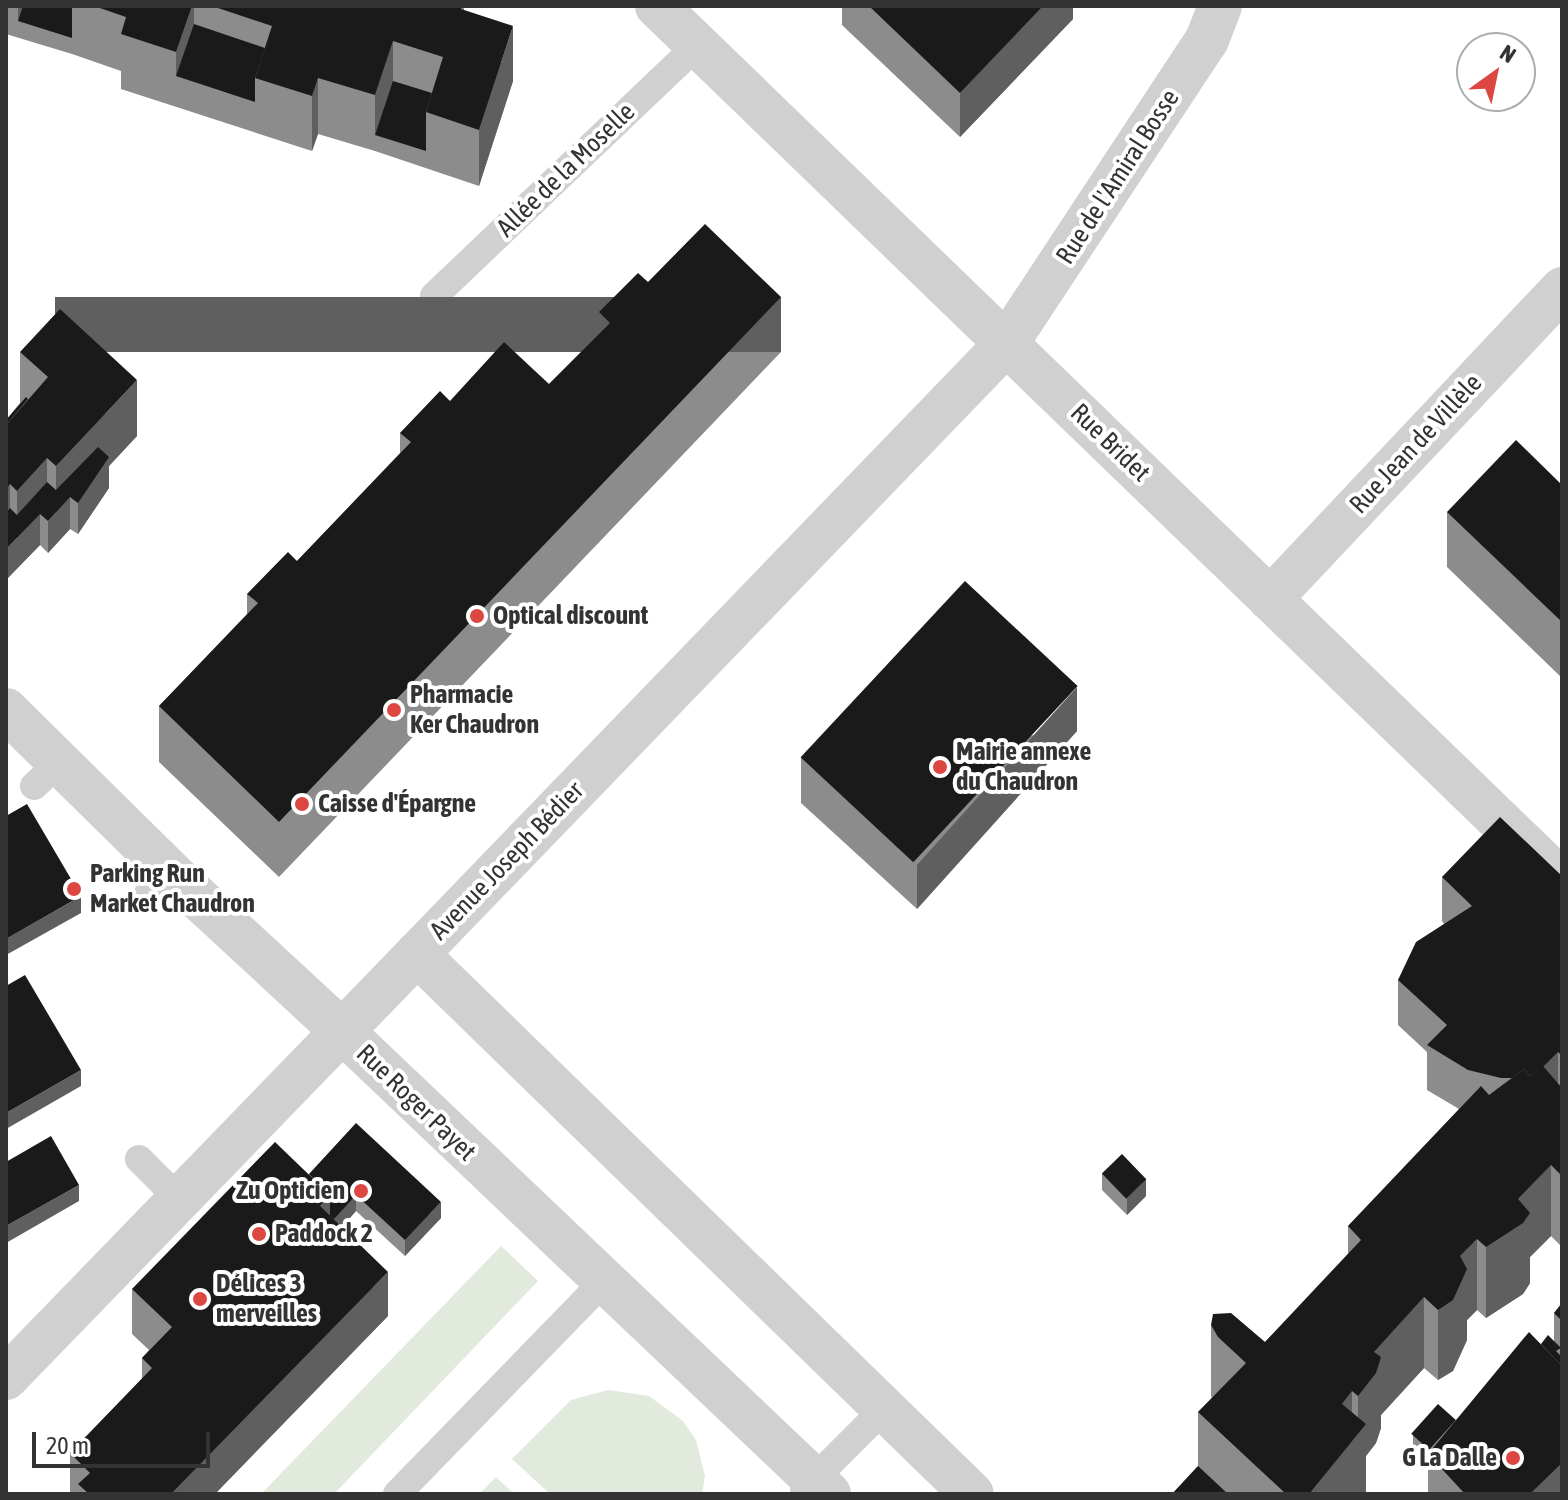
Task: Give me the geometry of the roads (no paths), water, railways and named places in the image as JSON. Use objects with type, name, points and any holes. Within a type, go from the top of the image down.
[{"type":"street","name":"Rue Bridet","points":[[657,6],[1562,881]]},
{"type":"street","name":"Rue de l'Amiral Bosse","points":[[1007,343],[1191,65],[1220,6]]},
{"type":"street","name":"Rue Jean de Villèle","points":[[1270,599],[1562,289]]},
{"type":"street","name":"Avenue Joseph Bédier","points":[[6,1378],[1007,343]]},
{"type":"street","name":"Rue Roger Payet","points":[[6,710],[47,775],[159,883],[342,1031],[814,1489]]},
{"type":"street","points":[[417,954],[972,1494]]},
{"type":"lane","name":"Allée de la Moselle","points":[[434,296],[698,45]]},
{"type":"lane","points":[[139,1159],[179,1199]]},
{"type":"lane","points":[[397,1494],[602,1283]]},
{"type":"lane","points":[[814,1489],[885,1408]]},
{"type":"place","name":"Optical discount","points":[[477,616]]},
{"type":"place","name":"Pharmacie Ker Chaudron","points":[[394,710]]},
{"type":"place","name":"Mairie annexe du Chaudron","points":[[940,767]]},
{"type":"place","name":"Caisse d'Épargne","points":[[302,804]]},
{"type":"place","name":"Parking Run Market Chaudron","points":[[74,889]]},
{"type":"place","name":"Zu Opticien","points":[[361,1191]]},
{"type":"place","name":"Paddock 2","points":[[259,1234]]},
{"type":"place","name":"Délices 3 merveilles","points":[[200,1299]]},
{"type":"place","name":"G La Dalle","points":[[1513,1458]]}]
